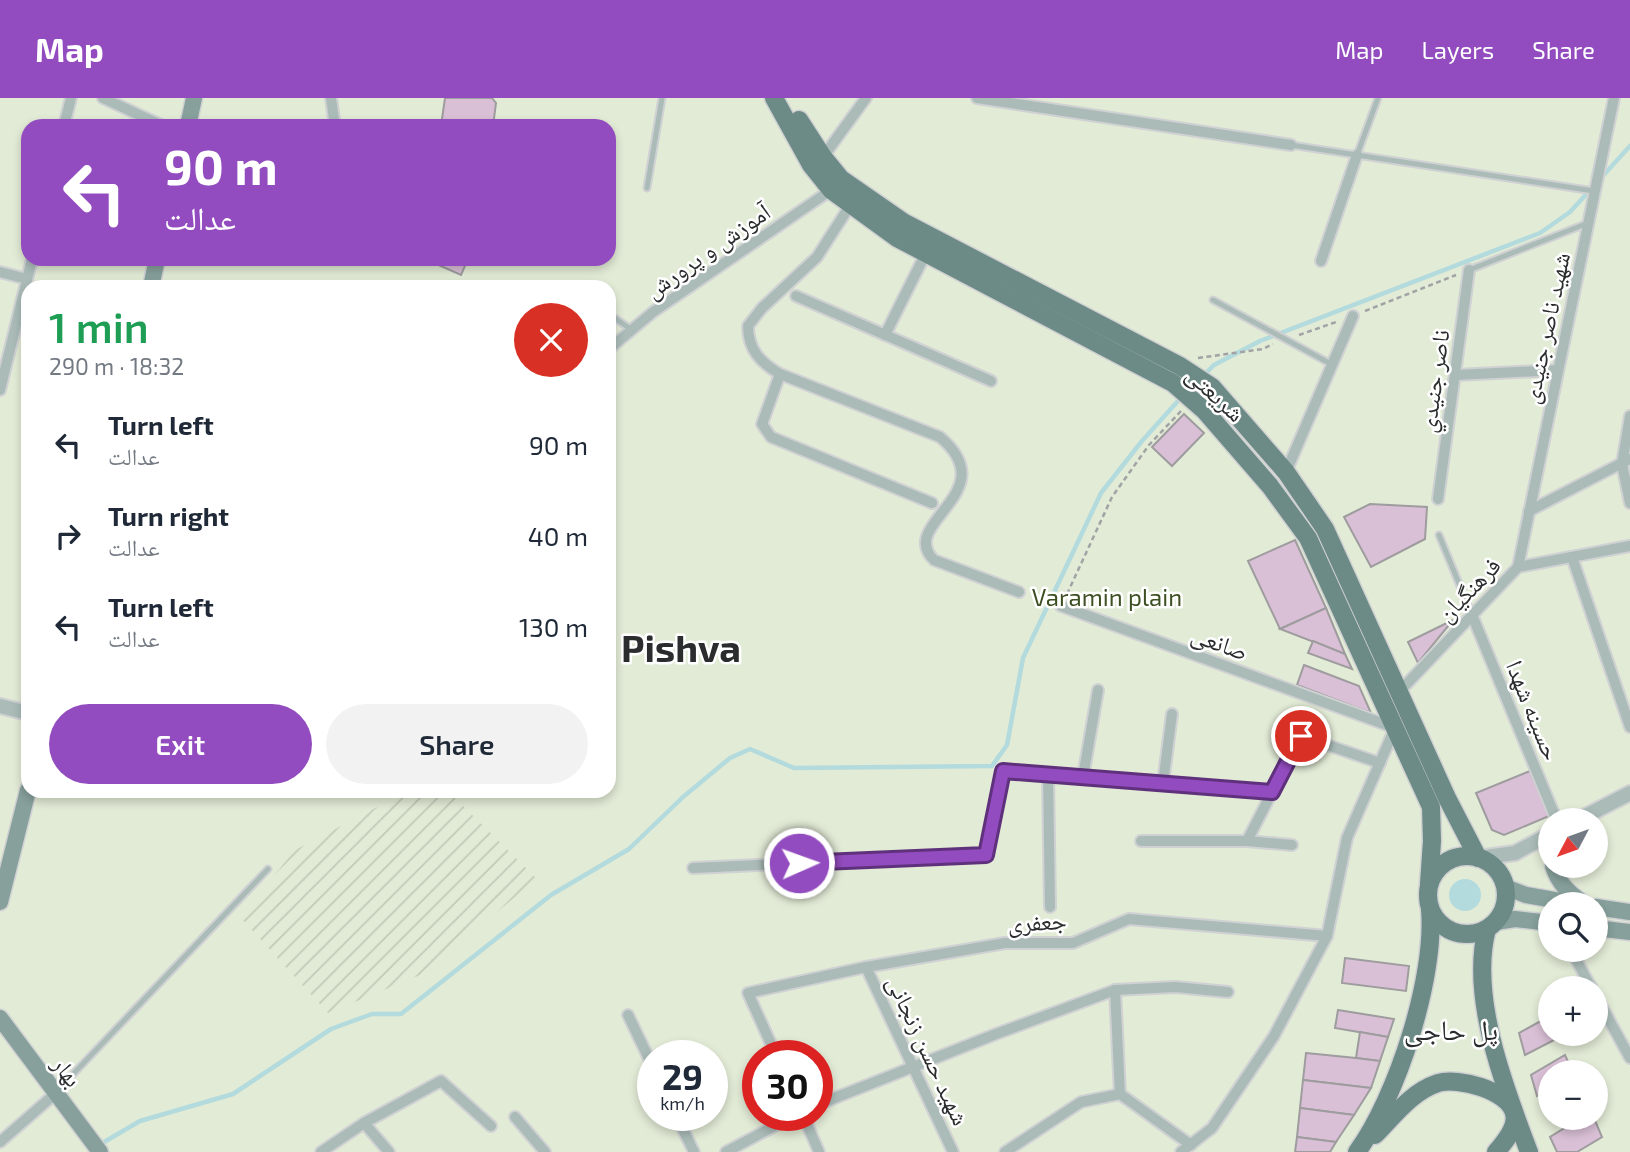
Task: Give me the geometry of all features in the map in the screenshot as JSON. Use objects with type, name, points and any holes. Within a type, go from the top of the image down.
[{"type":"main road","name":"شریعتی","points":[[774,98],[811,165],[831,190],[898,238],[1173,383],[1205,411],[1270,486],[1308,538],[1431,807],[1429,884]]},
{"type":"main road","name":"شریعتی","points":[[787,98],[822,157],[841,178],[903,222],[1197,375],[1212,387],[1286,472],[1325,529],[1447,798],[1478,858]]},
{"type":"main road","points":[[0,902],[26,798]]},
{"type":"main road","points":[[1358,1152],[1382,1111],[1417,1013],[1432,946],[1427,897],[1429,884],[1434,873],[1443,864],[1466,856],[1478,858],[1495,869],[1505,887],[1503,911],[1492,925],[1482,949],[1483,985],[1487,1015],[1514,1112],[1529,1152]]},
{"type":"main road","points":[[1505,887],[1538,897]]},
{"type":"main road","points":[[1430,909],[1436,919],[1454,932],[1476,933],[1492,925],[1515,919],[1538,922]]},
{"type":"main road","points":[[1608,909],[1630,912]]},
{"type":"main road","points":[[1608,929],[1630,932]]},
{"type":"main road","name":"بهار","points":[[0,1018],[95,1145]]},
{"type":"main road","points":[[1358,1152],[1409,1100],[1438,1083],[1449,1081],[1464,1081],[1479,1086],[1501,1098],[1514,1112],[1507,1140],[1496,1152]]},
{"type":"street","points":[[66,119],[71,98]]},
{"type":"street","points":[[103,98],[148,119]]},
{"type":"street","points":[[331,98],[334,119]]},
{"type":"street","points":[[822,157],[866,98]]},
{"type":"street","points":[[977,98],[1031,102],[1291,145]]},
{"type":"street","name":"شهيد ناصر جنیدی","points":[[1518,567],[1614,98]]},
{"type":"street","points":[[1321,261],[1357,155]]},
{"type":"street","name":"آموزش و پرورش","points":[[616,343],[653,312],[831,190]]},
{"type":"street","points":[[850,204],[817,257],[762,308],[748,326],[755,354],[763,364],[780,374],[940,437],[953,448],[962,470],[959,487],[951,504],[929,528],[926,536],[928,553],[934,560],[1019,592]]},
{"type":"street","points":[[885,335],[926,253]]},
{"type":"street","points":[[0,272],[27,279],[30,266]]},
{"type":"street","name":"ناصر جنيدي","points":[[1438,499],[1469,270]]},
{"type":"street","points":[[796,296],[991,381]]},
{"type":"street","points":[[0,390],[21,303]]},
{"type":"street","points":[[1286,472],[1353,316]]},
{"type":"street","points":[[1455,375],[1558,370]]},
{"type":"street","points":[[780,374],[762,424],[771,438],[932,503]]},
{"type":"street","points":[[1630,416],[1626,462],[1630,503]]},
{"type":"street","points":[[1529,511],[1626,462]]},
{"type":"street","name":"فرهنگیان","points":[[1399,692],[1518,567],[1630,546]]},
{"type":"street","points":[[1572,557],[1630,727]]},
{"type":"street","name":"صانعی","points":[[1061,606],[1395,728]]},
{"type":"street","name":"حسینه شهدا","points":[[1472,615],[1552,808]]},
{"type":"street","points":[[1083,777],[1098,690]]},
{"type":"street","points":[[0,706],[21,711]]},
{"type":"street","points":[[1163,783],[1172,714]]},
{"type":"street","points":[[1181,1152],[1212,1128],[1274,1036],[1328,936],[1347,838],[1395,728]]},
{"type":"street","points":[[1247,841],[1301,736],[1380,763]]},
{"type":"street","points":[[693,868],[986,855],[1003,771],[1272,792]]},
{"type":"street","points":[[1048,774],[1049,907]]},
{"type":"street","points":[[1601,808],[1630,793]]},
{"type":"street","points":[[1141,841],[1247,841],[1292,845]]},
{"type":"street","points":[[1478,858],[1515,853],[1538,841]]},
{"type":"street","name":"جعفری","points":[[769,1040],[748,993],[866,967],[1005,943],[1073,943],[1129,919],[1328,936]]},
{"type":"street","name":"شهید حسن زنجانی","points":[[866,967],[953,1152]]},
{"type":"street","points":[[833,1098],[1115,990],[1175,987],[1227,992]]},
{"type":"street","points":[[1115,990],[1120,1094]]},
{"type":"street","points":[[628,1015],[640,1040]]},
{"type":"street","points":[[1608,1018],[1630,1058]]},
{"type":"street","points":[[321,1152],[364,1123],[441,1081],[491,1126]]},
{"type":"street","points":[[0,1142],[56,1093]]},
{"type":"street","points":[[1005,1152],[1081,1102],[1120,1094],[1191,1145]]},
{"type":"street","points":[[514,1117],[545,1152]]},
{"type":"street","points":[[364,1123],[389,1152]]},
{"type":"street","points":[[684,1131],[694,1152]]},
{"type":"street","points":[[726,1152],[765,1131]]},
{"type":"street","points":[[810,1131],[819,1152]]},
{"type":"lane","points":[[647,188],[662,98]]},
{"type":"lane","points":[[1357,155],[1378,98]]},
{"type":"lane","points":[[1291,145],[1594,191]]},
{"type":"lane","points":[[1469,270],[1588,223]]},
{"type":"lane","points":[[1213,300],[1331,364]]},
{"type":"lane","points":[[616,319],[632,330]]},
{"type":"lane","points":[[1439,535],[1472,615]]},
{"type":"lane","points":[[56,1093],[268,869]]},
{"type":"path","points":[[1180,366],[1198,358],[1263,349],[1469,270]]},
{"type":"path","points":[[1061,606],[1112,497],[1149,445],[1186,405]]},
{"type":"green space","name":"Varamin plain","points":[[0,98],[1630,98],[1630,1152],[0,1152]]},
{"type":"green space","points":[[395,798],[455,798],[537,879],[420,975],[328,1013],[240,917],[295,850]]},
{"type":"water","points":[[1465,879],[1476,884],[1481,895],[1476,906],[1465,911],[1454,906],[1449,895],[1454,884]]},
{"type":"building","points":[[445,98],[492,98],[496,103],[494,119],[442,119]]},
{"type":"building","points":[[441,266],[465,266],[461,275]]},
{"type":"building","points":[[1184,414],[1204,433],[1172,466],[1152,447]]},
{"type":"building","points":[[1370,504],[1427,507],[1425,539],[1371,567],[1344,517]]},
{"type":"building","points":[[1295,540],[1326,608],[1280,629],[1248,561]]},
{"type":"building","points":[[1326,608],[1345,654],[1280,629]]},
{"type":"building","points":[[1453,620],[1418,663],[1408,642]]},
{"type":"building","points":[[1313,641],[1345,654],[1352,669],[1308,653]]},
{"type":"building","points":[[1304,665],[1359,686],[1371,713],[1297,685]]},
{"type":"building","points":[[1530,771],[1546,808],[1538,808],[1538,821],[1504,835],[1492,830],[1476,793]]},
{"type":"building","points":[[1345,958],[1409,966],[1406,991],[1342,983]]},
{"type":"building","points":[[1338,1010],[1394,1019],[1388,1037],[1335,1028]]},
{"type":"building","points":[[1538,1023],[1538,1046],[1542,1046],[1525,1055],[1519,1033]]},
{"type":"building","points":[[1360,1032],[1388,1037],[1380,1061],[1356,1058]]},
{"type":"building","points":[[1306,1053],[1380,1061],[1371,1088],[1303,1080]]},
{"type":"building","points":[[1538,1071],[1537,1096],[1531,1075]]},
{"type":"building","points":[[1303,1080],[1371,1088],[1354,1115],[1300,1108]]},
{"type":"building","points":[[1300,1108],[1354,1115],[1336,1142],[1297,1137]]},
{"type":"building","points":[[1561,1130],[1599,1130],[1602,1137],[1577,1152],[1557,1152],[1550,1137]]},
{"type":"building","points":[[1297,1137],[1336,1142],[1330,1152],[1295,1152]]},
{"type":"waterway","points":[[1600,179],[1630,146]]},
{"type":"waterway","points":[[1205,374],[1214,365],[1260,341],[1540,233],[1570,212],[1592,188]]},
{"type":"waterway","points":[[99,1145],[140,1121],[233,1094],[331,1029],[372,1014],[401,1014],[551,895],[629,849],[683,797],[730,758],[750,749],[794,768],[992,766],[1007,745],[1023,658],[1101,493],[1177,402]]},
{"type":"district","name":"Pishva","points":[[681,647]]},
{"type":"district","name":"پل حاجی","points":[[1451,1029]]},
{"type":"route","points":[[799,863],[986,855],[1003,771],[1272,792],[1301,736]]}]
